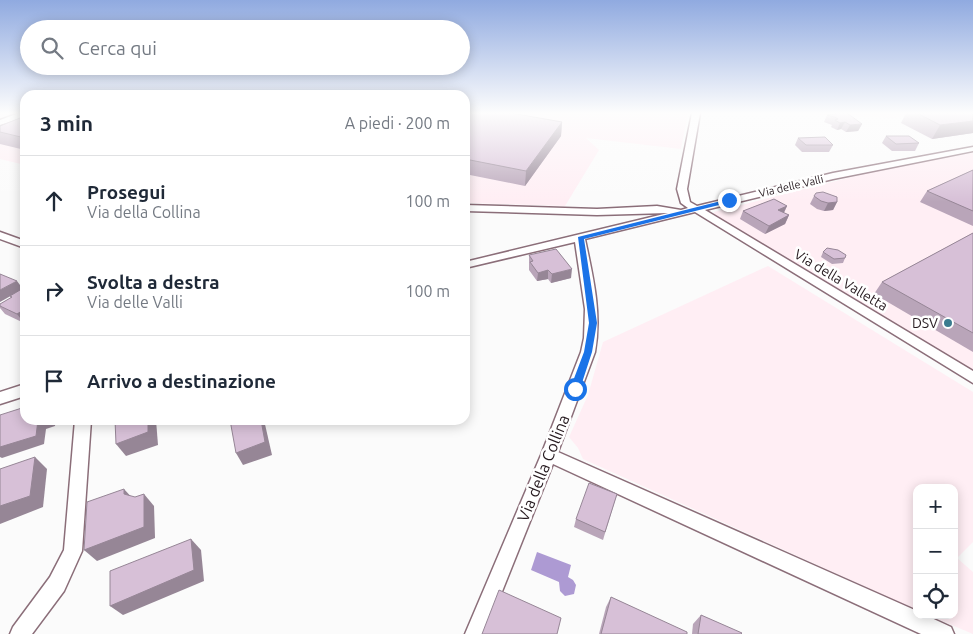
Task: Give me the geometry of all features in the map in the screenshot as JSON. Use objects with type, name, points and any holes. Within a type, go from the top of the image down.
[{"type":"street","points":[[691,143],[682,189],[686,203],[694,209]]},
{"type":"street","name":"Via delle Valli","points":[[470,264],[859,170],[973,149]]},
{"type":"street","points":[[470,208],[610,212],[663,209],[682,212]]},
{"type":"street","name":"Via della Valletta","points":[[694,209],[973,378]]},
{"type":"street","points":[[610,212],[620,220],[622,228]]},
{"type":"street","points":[[0,235],[20,243]]},
{"type":"street","name":"Via della Collina","points":[[475,634],[549,455],[583,367],[592,336],[593,317],[580,238]]},
{"type":"street","points":[[0,398],[20,392]]},
{"type":"street","points":[[20,634],[39,611],[57,584],[72,551],[83,425]]},
{"type":"street","points":[[549,455],[944,634]]},
{"type":"shaded area","points":[[0,143],[20,143],[20,164],[0,159]]},
{"type":"shaded area","points":[[470,143],[591,143],[599,150],[565,206],[470,203]]},
{"type":"shaded area","points":[[626,143],[682,143],[681,149]]},
{"type":"shaded area","points":[[973,153],[973,370],[715,216],[714,212],[903,164]]},
{"type":"shaded area","points":[[768,266],[973,392],[973,542],[958,557],[958,484],[913,484],[913,608],[583,459],[578,448],[569,437],[588,395],[603,342]]},
{"type":"shaded area","points":[[537,552],[571,565],[568,577],[576,585],[574,594],[565,596],[560,591],[559,582],[531,570]]},
{"type":"shaded area","points":[[958,559],[973,572],[973,634],[937,619],[958,619]]},
{"type":"building","points":[[470,143],[547,143],[526,171],[470,160]]},
{"type":"building","points":[[803,143],[831,143],[833,145],[806,145]]},
{"type":"building","points":[[894,143],[919,143],[896,144]]},
{"type":"building","points":[[973,170],[973,211],[927,191]]},
{"type":"building","points":[[823,192],[837,197],[837,202],[828,203],[814,196],[816,193]]},
{"type":"building","points":[[774,199],[787,206],[778,210],[789,215],[769,226],[743,211]]},
{"type":"building","name":"DSV","points":[[973,233],[973,333],[882,282]]},
{"type":"building","points":[[827,248],[838,250],[846,255],[845,258],[834,259],[823,252]]},
{"type":"building","points":[[556,249],[572,269],[552,274],[548,270],[538,273],[530,262],[533,261],[529,255]]},
{"type":"building","points":[[0,274],[17,281],[0,290]]},
{"type":"building","points":[[20,290],[20,312],[17,314],[0,306],[0,304],[12,297],[10,296]]},
{"type":"building","points":[[20,409],[20,425],[37,425],[36,436],[0,447],[0,415]]},
{"type":"building","points":[[115,425],[148,425],[148,432],[116,444]]},
{"type":"building","points":[[231,425],[262,425],[265,442],[236,453]]},
{"type":"building","points":[[35,457],[30,496],[0,506],[0,469]]},
{"type":"building","points":[[589,483],[617,494],[605,532],[576,519]]},
{"type":"building","points":[[124,489],[124,494],[135,497],[144,494],[144,527],[84,550],[87,502]]},
{"type":"building","points":[[191,539],[194,570],[110,606],[110,571]]},
{"type":"building","points":[[499,590],[561,618],[557,634],[482,634]]},
{"type":"building","points":[[611,597],[687,632],[687,634],[601,634]]},
{"type":"building","points":[[701,615],[742,633],[698,634]]},
{"type":"place","name":"DSV","points":[[948,323]]},
{"type":"route","points":[[575,389],[588,352],[593,323],[580,238],[729,200]]}]
